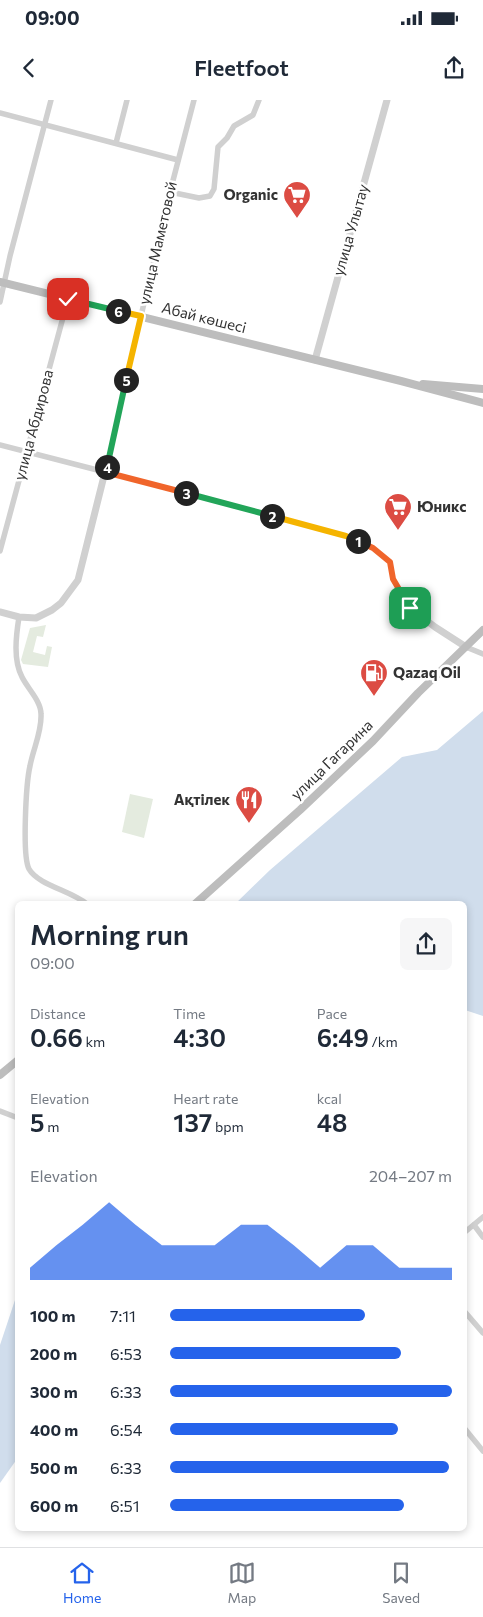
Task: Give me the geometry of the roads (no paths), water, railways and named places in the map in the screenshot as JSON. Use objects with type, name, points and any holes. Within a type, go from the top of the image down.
[{"type":"main road","name":"Абай көшесі","points":[[2,282],[401,381],[483,404]]},
{"type":"main road","name":"Абай көшесі","points":[[401,381],[450,388],[483,389]]},
{"type":"main road","name":"улица Гагарина","points":[[198,901],[307,804],[483,630]]},
{"type":"main road","points":[[0,1075],[15,1062]]},
{"type":"street","points":[[0,302],[2,282],[51,100]]},
{"type":"street","points":[[116,143],[127,100]]},
{"type":"street","name":"улица Маметовой","points":[[19,617],[36,618],[52,610],[61,602],[78,580],[170,192],[194,100]]},
{"type":"street","points":[[170,192],[199,198],[210,196],[214,189],[218,147],[227,138],[234,126],[253,115],[259,100]]},
{"type":"street","name":"улица Улытау","points":[[315,360],[387,100]]},
{"type":"street","points":[[0,114],[178,160]]},
{"type":"street","name":"улица Абдирова","points":[[0,551],[68,299]]},
{"type":"street","points":[[0,445],[346,536],[373,548],[390,562],[393,579],[410,608],[466,647],[483,654]]},
{"type":"street","points":[[0,612],[19,617],[18,667],[38,701],[42,712],[40,729],[30,767],[26,834],[27,866],[35,876],[83,901]]},
{"type":"street","points":[[0,1111],[15,1117]]},
{"type":"street","points":[[467,1230],[483,1218]]},
{"type":"street","points":[[474,1225],[483,1236]]},
{"type":"street","points":[[467,1314],[483,1333]]},
{"type":"street","points":[[467,1431],[483,1451]]},
{"type":"water","points":[[483,711],[483,1016],[467,1011],[467,901],[238,901],[270,870],[402,757],[437,750]]},
{"type":"water","points":[[15,1300],[15,1462],[0,1483],[0,1345]]},
{"type":"place","name":"Organic","points":[[297,219]]},
{"type":"place","name":"Юникс","points":[[398,531]]},
{"type":"place","name":"Qazaq Oil","points":[[374,697]]},
{"type":"place","name":"Ақтілек","points":[[249,824]]}]
